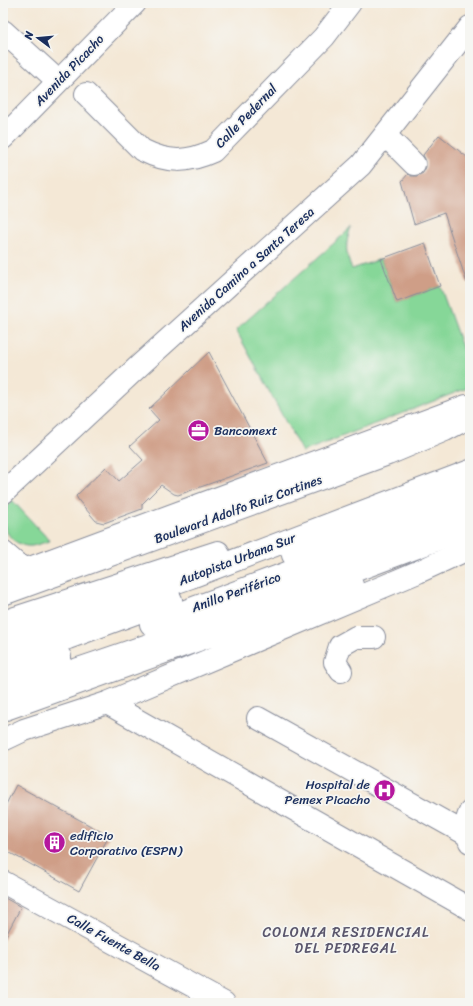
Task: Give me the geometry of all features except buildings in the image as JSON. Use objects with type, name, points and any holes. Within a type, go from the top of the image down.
[{"type":"main road","name":"Avenida Picacho","points":[[3,138],[135,3]]},
{"type":"main road","name":"Calle Pedernal","points":[[86,94],[142,150],[166,159],[179,160],[202,156],[213,151],[324,37],[350,3]]},
{"type":"main road","name":"Avenida Camino a Santa Teresa","points":[[3,493],[134,370],[362,165],[470,27]]},
{"type":"main road","points":[[3,31],[58,81]]},
{"type":"main road","points":[[385,135],[414,164]]},
{"type":"main road","points":[[3,575],[28,569],[470,404]]},
{"type":"main road","name":"Boulevard Adolfo Ruiz Cortines","points":[[3,594],[388,454],[445,430],[470,417]]},
{"type":"main road","points":[[3,622],[270,535],[409,484],[470,457]]},
{"type":"main road","name":"Autopista Urbana Sur","points":[[3,643],[191,577],[470,471]]},
{"type":"main road","name":"Autopista Urbana Sur","points":[[3,660],[76,635],[470,489]]},
{"type":"main road","name":"Anillo Periférico","points":[[3,677],[287,573],[381,541],[470,507]]},
{"type":"main road","points":[[3,694],[96,664],[370,566],[470,527]]},
{"type":"main road","points":[[3,710],[470,544]]},
{"type":"main road","points":[[3,740],[24,730],[107,703],[418,572],[470,548]]},
{"type":"main road","points":[[3,552],[17,564],[28,569]]},
{"type":"main road","points":[[341,671],[335,662],[340,646],[356,637],[374,637]]},
{"type":"main road","points":[[107,703],[470,909]]},
{"type":"main road","points":[[258,718],[468,838]]},
{"type":"main road","points":[[468,838],[466,821],[470,812]]},
{"type":"main road","name":"Calle Fuente Bella","points":[[3,882],[224,1003]]},
{"type":"green space","points":[[351,228],[348,239],[347,253],[352,269],[381,259],[397,302],[440,286],[470,369],[470,387],[302,452],[236,330]]},
{"type":"green space","points":[[12,500],[50,541],[32,546],[26,546],[10,537],[4,526],[3,519],[4,513]]},
{"type":"place","name":"Bancomext","points":[[199,430]]},
{"type":"place","name":"Hospital de Pemex Picacho","points":[[385,791]]},
{"type":"place","name":"edificio Corporativo (ESPN)","points":[[54,842]]},
{"type":"district","name":"COLONIA RESIDENCIAL DEL PEDREGAL","points":[[346,940]]}]
